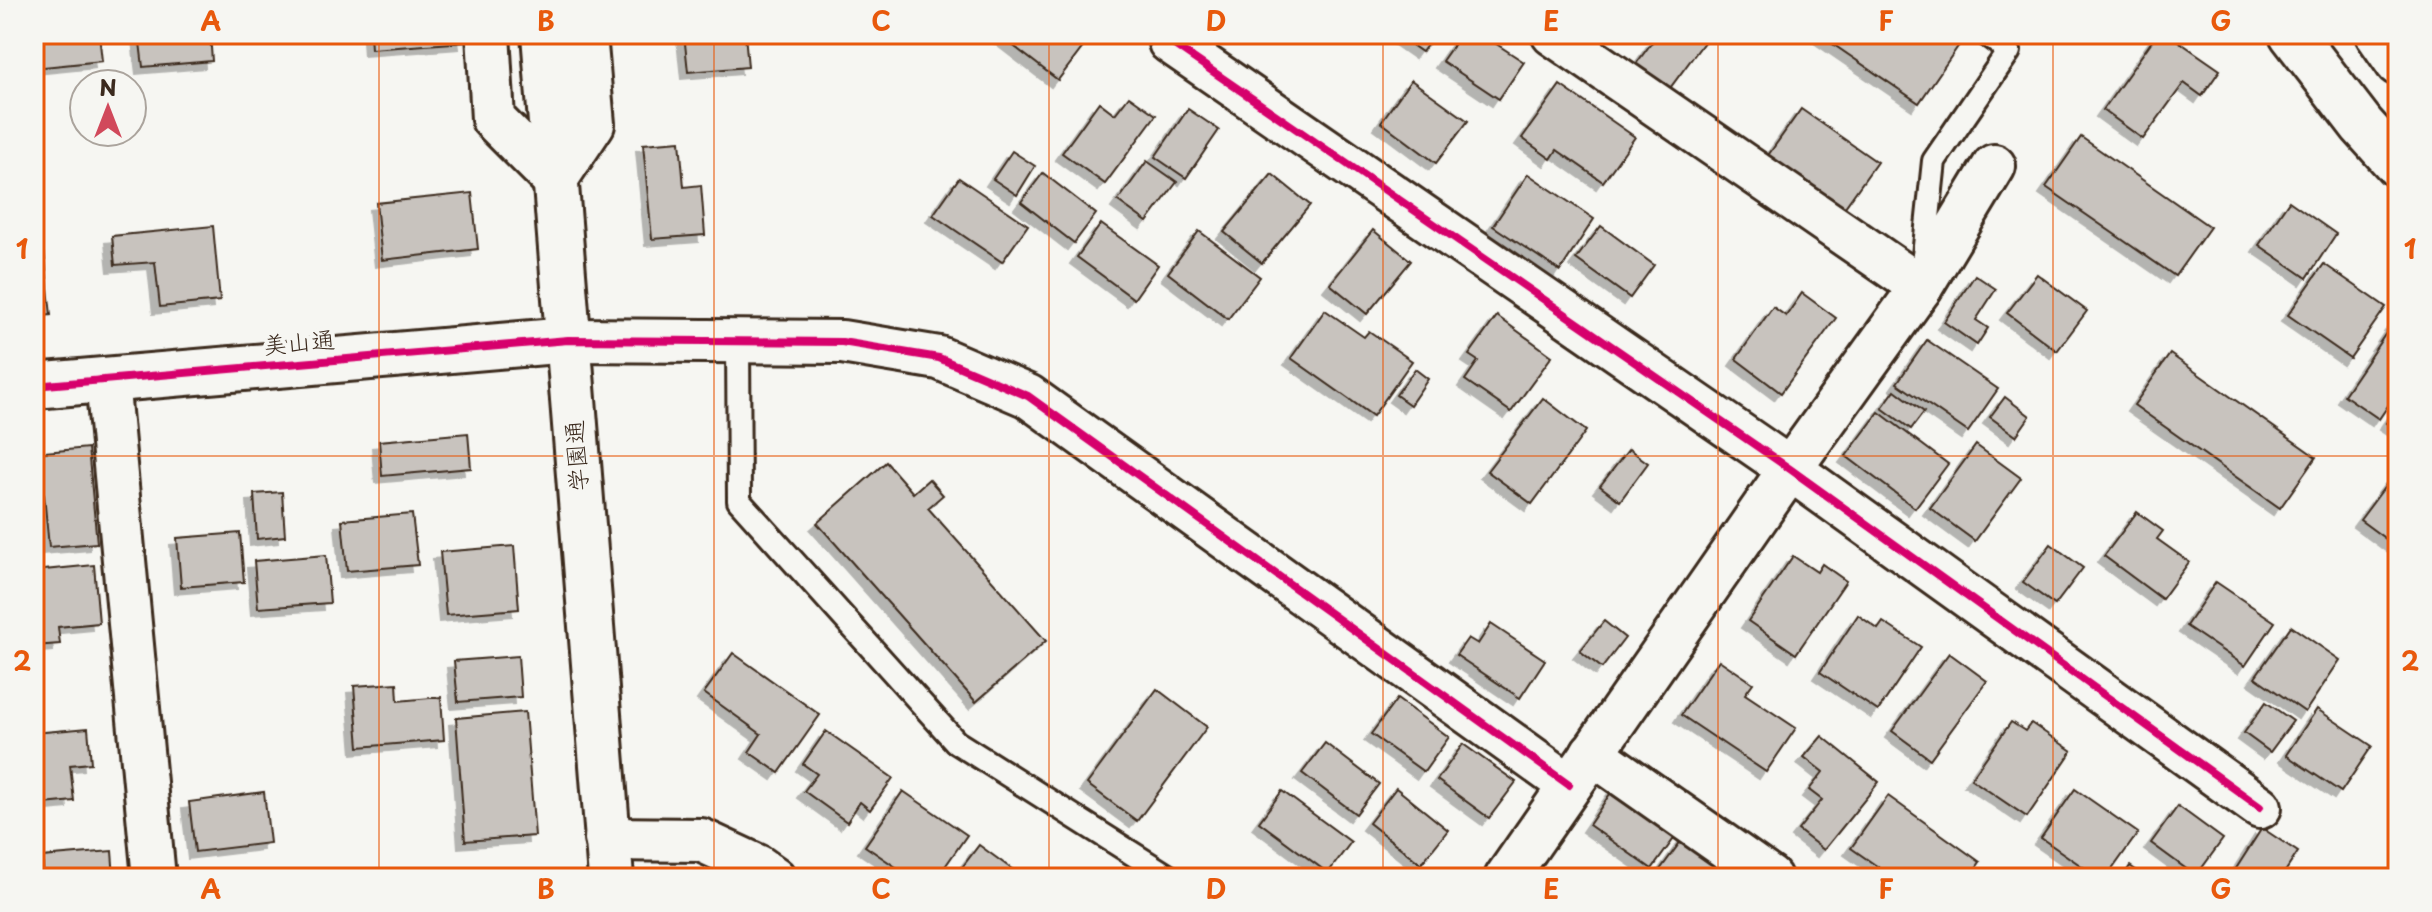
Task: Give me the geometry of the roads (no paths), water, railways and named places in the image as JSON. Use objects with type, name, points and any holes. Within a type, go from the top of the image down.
[{"type":"street","points":[[488,34],[493,119],[555,181]]},
{"type":"street","points":[[1170,34],[1170,42],[1790,469],[2260,807]]},
{"type":"street","points":[[1553,34],[1921,287]]},
{"type":"street","points":[[2292,34],[2362,125],[2398,165]]},
{"type":"street","name":"学園通","points":[[558,36],[555,181],[608,859]]},
{"type":"street","points":[[1506,878],[1790,469],[1921,287],[1994,166]]},
{"type":"street","points":[[568,340],[842,342],[939,358],[1028,396],[1580,769],[1770,878]]},
{"type":"street","name":"美山通","points":[[34,386],[568,340]]},
{"type":"street","points":[[107,380],[154,878]]},
{"type":"street","points":[[608,859],[701,840],[757,866],[774,878]]},
{"type":"lane","points":[[1921,287],[1934,161],[2009,51],[1986,34]]},
{"type":"lane","points":[[738,342],[739,501],[956,742],[1171,878]]}]
